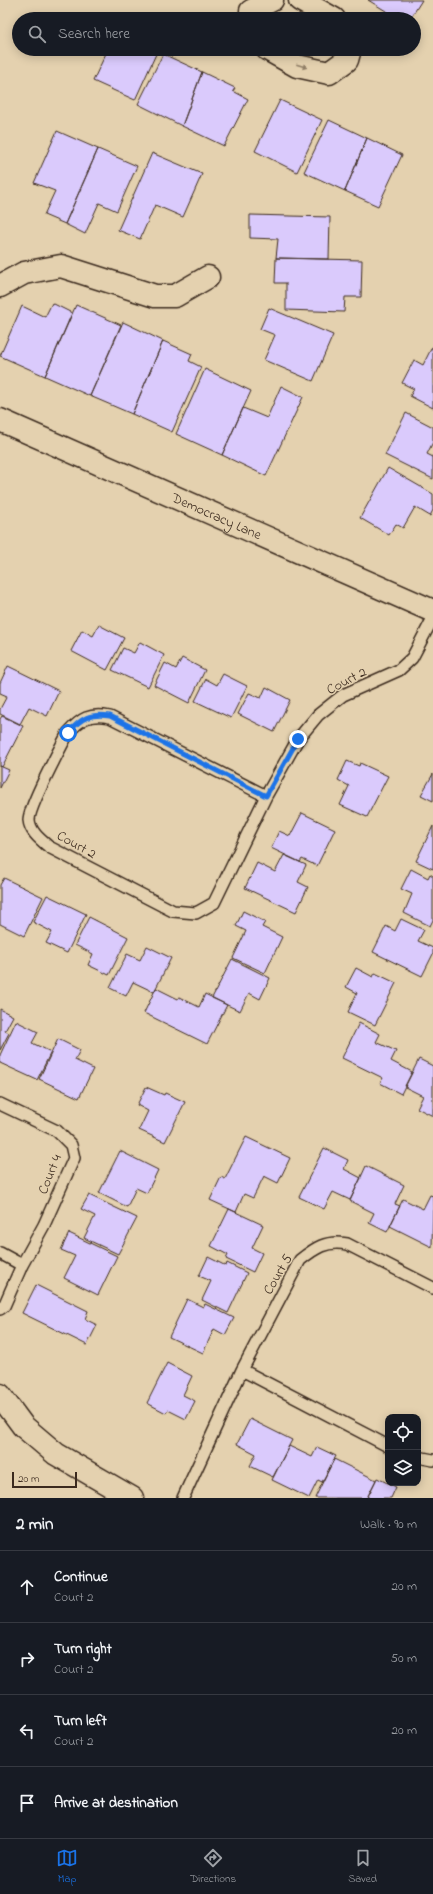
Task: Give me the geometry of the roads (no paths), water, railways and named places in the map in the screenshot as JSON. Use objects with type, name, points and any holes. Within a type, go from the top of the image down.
[{"type":"street","points":[[251,12],[272,0]]},
{"type":"street","points":[[300,0],[321,12]]},
{"type":"street","points":[[279,56],[297,66],[328,73],[347,60],[348,56]]},
{"type":"street","points":[[0,286],[24,273],[62,266],[155,296],[175,296],[208,277]]},
{"type":"street","name":"Democracy Lane","points":[[0,420],[433,611]]},
{"type":"street","points":[[0,1395],[23,1426],[56,1454],[95,1478],[132,1498]]},
{"type":"lane","name":"Court 2","points":[[266,796],[110,716],[97,714],[86,717],[75,724],[68,733],[33,806],[29,820],[32,829],[38,837],[49,846],[173,911],[196,913],[214,903],[266,796],[298,739],[318,715],[343,696],[399,670],[412,658],[433,618]]},
{"type":"lane","name":"Court 4","points":[[0,1104],[57,1131],[71,1145],[74,1158],[44,1225],[22,1265],[4,1306],[0,1309]]},
{"type":"lane","name":"Court 5","points":[[183,1498],[242,1370],[300,1260],[315,1248],[335,1241],[347,1244],[433,1288]]},
{"type":"lane","points":[[0,1253],[22,1265]]},
{"type":"lane","points":[[242,1370],[385,1444]]},
{"type":"lane","points":[[421,1458],[433,1460]]}]
